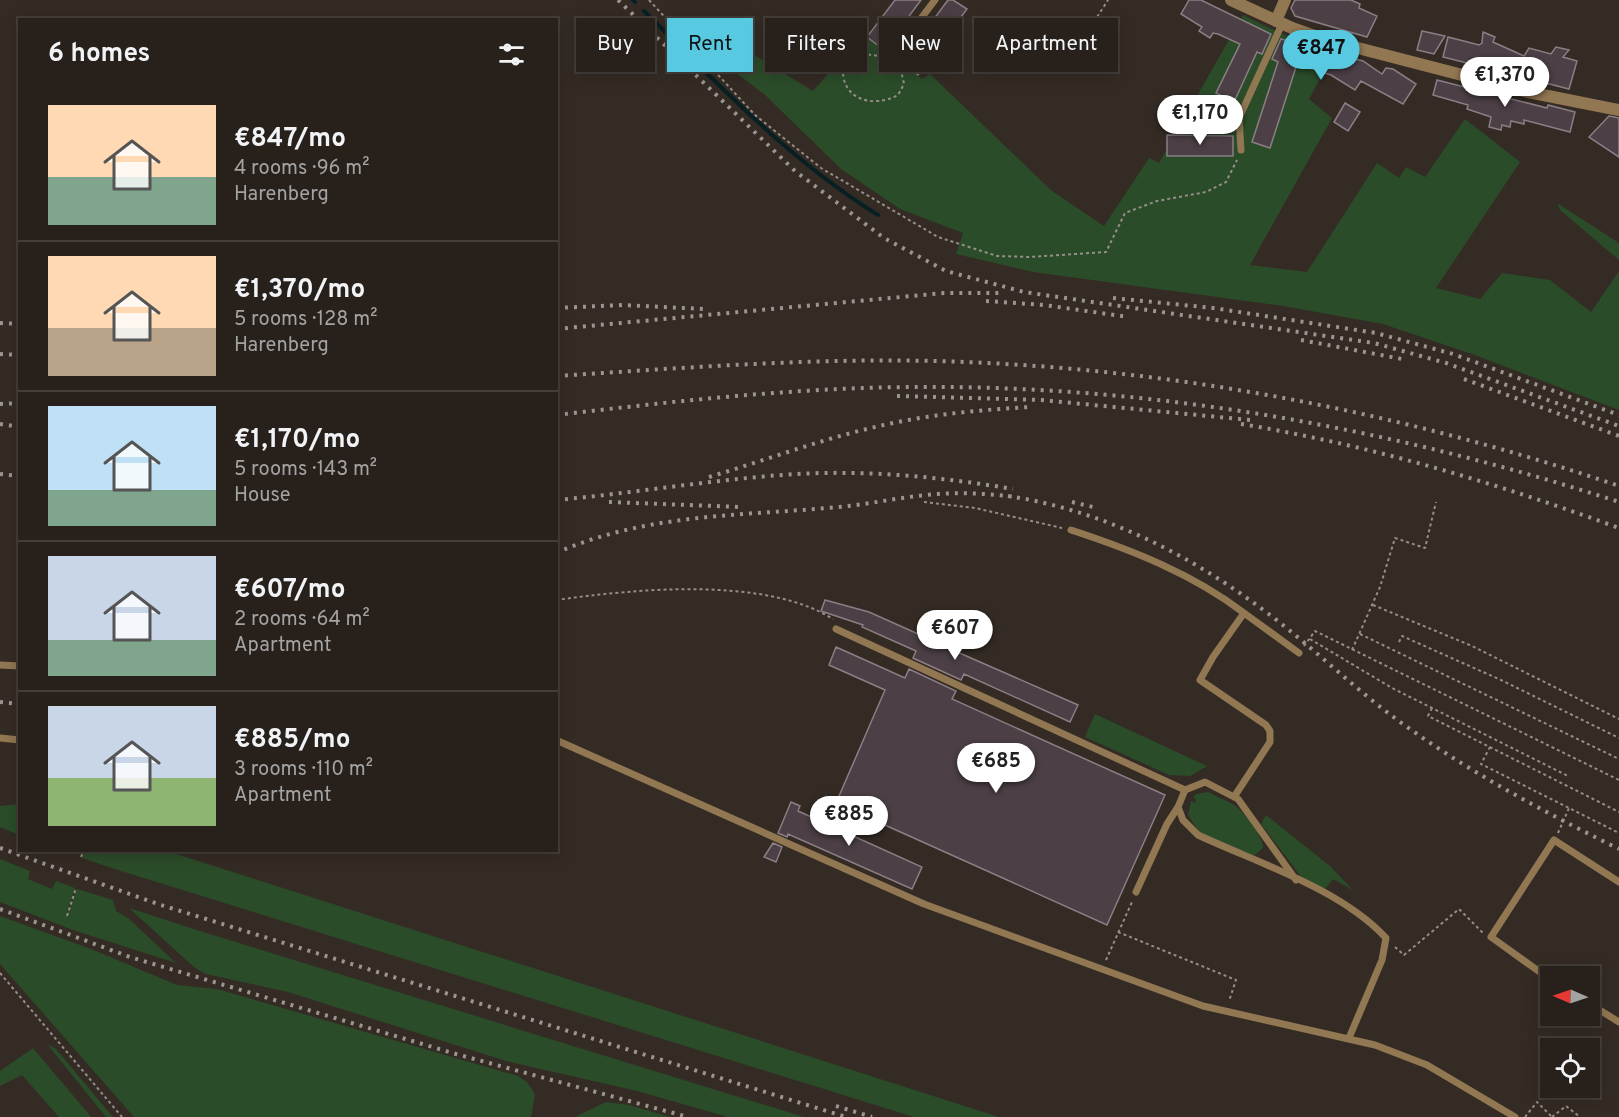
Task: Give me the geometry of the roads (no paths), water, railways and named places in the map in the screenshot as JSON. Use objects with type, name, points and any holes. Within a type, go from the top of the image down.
[{"type":"street","points":[[1231,0],[1279,23],[1323,39],[1516,89],[1619,110]]},
{"type":"street","points":[[1279,23],[1285,0]]},
{"type":"lane","points":[[921,18],[935,0]]},
{"type":"lane","points":[[1241,150],[1239,118],[1279,23]]},
{"type":"lane","points":[[1194,117],[1239,118]]},
{"type":"lane","points":[[1071,530],[1107,542],[1200,583],[1299,653]]},
{"type":"lane","points":[[1234,797],[1247,774],[1268,746],[1270,731],[1266,725],[1200,680],[1244,613]]},
{"type":"lane","points":[[836,629],[1185,790]]},
{"type":"lane","points":[[0,665],[18,666]]},
{"type":"lane","points":[[0,738],[18,740]]},
{"type":"lane","points":[[558,741],[924,904],[1226,1012],[1349,1038],[1427,1065],[1515,1117]]},
{"type":"lane","points":[[1136,892],[1185,790],[1205,782],[1234,797],[1296,880]]},
{"type":"lane","points":[[1178,807],[1183,820],[1198,835],[1296,880],[1356,912],[1372,923],[1386,938],[1382,960],[1349,1038]]},
{"type":"lane","points":[[1540,972],[1491,937],[1554,840],[1619,882]]},
{"type":"lane","points":[[1600,1010],[1619,1022]]},
{"type":"waterway","points":[[644,11],[755,120],[814,170],[878,215]]},
{"type":"railway","points":[[618,0],[795,171],[884,238],[946,271],[1024,292],[1374,343],[1446,363],[1619,426]]},
{"type":"railway","points":[[558,329],[944,293],[1002,293]]},
{"type":"railway","points":[[1113,298],[1213,308],[1376,333],[1453,354],[1619,415]]},
{"type":"railway","points":[[986,301],[1044,305],[1129,317]]},
{"type":"railway","points":[[558,308],[622,305],[704,309]]},
{"type":"railway","points":[[0,323],[18,324]]},
{"type":"railway","points":[[1301,340],[1402,359]]},
{"type":"railway","points":[[0,354],[18,355]]},
{"type":"railway","points":[[558,376],[746,364],[888,360],[1023,365],[1110,373],[1196,383],[1367,415],[1536,459],[1619,486]]},
{"type":"railway","points":[[1464,379],[1619,436]]},
{"type":"railway","points":[[558,415],[831,389],[923,387],[1100,394],[1276,417],[1363,433],[1535,476],[1619,502]]},
{"type":"railway","points":[[897,396],[1041,400],[1250,420]]},
{"type":"railway","points":[[0,404],[18,403]]},
{"type":"railway","points":[[709,477],[850,433],[891,423],[950,414],[1030,407]]},
{"type":"railway","points":[[0,424],[18,427]]},
{"type":"railway","points":[[1241,424],[1385,454],[1479,481],[1619,528]]},
{"type":"railway","points":[[558,500],[736,479],[823,473],[905,476],[1013,489]]},
{"type":"railway","points":[[0,474],[18,476]]},
{"type":"railway","points":[[558,552],[625,530],[695,518],[839,507],[938,494],[1016,497]]},
{"type":"railway","points":[[1008,496],[1043,503],[1109,523],[1173,552],[1262,609],[1367,696],[1429,742],[1508,791],[1619,849]]},
{"type":"railway","points":[[609,502],[741,507]]},
{"type":"railway","points":[[1072,502],[1093,507]]},
{"type":"railway","points":[[0,702],[18,704]]},
{"type":"railway","points":[[0,848],[161,905],[846,1117]]},
{"type":"railway","points":[[0,909],[130,957],[456,1054],[688,1117]]},
{"type":"railway","points":[[836,1106],[872,1117]]}]
